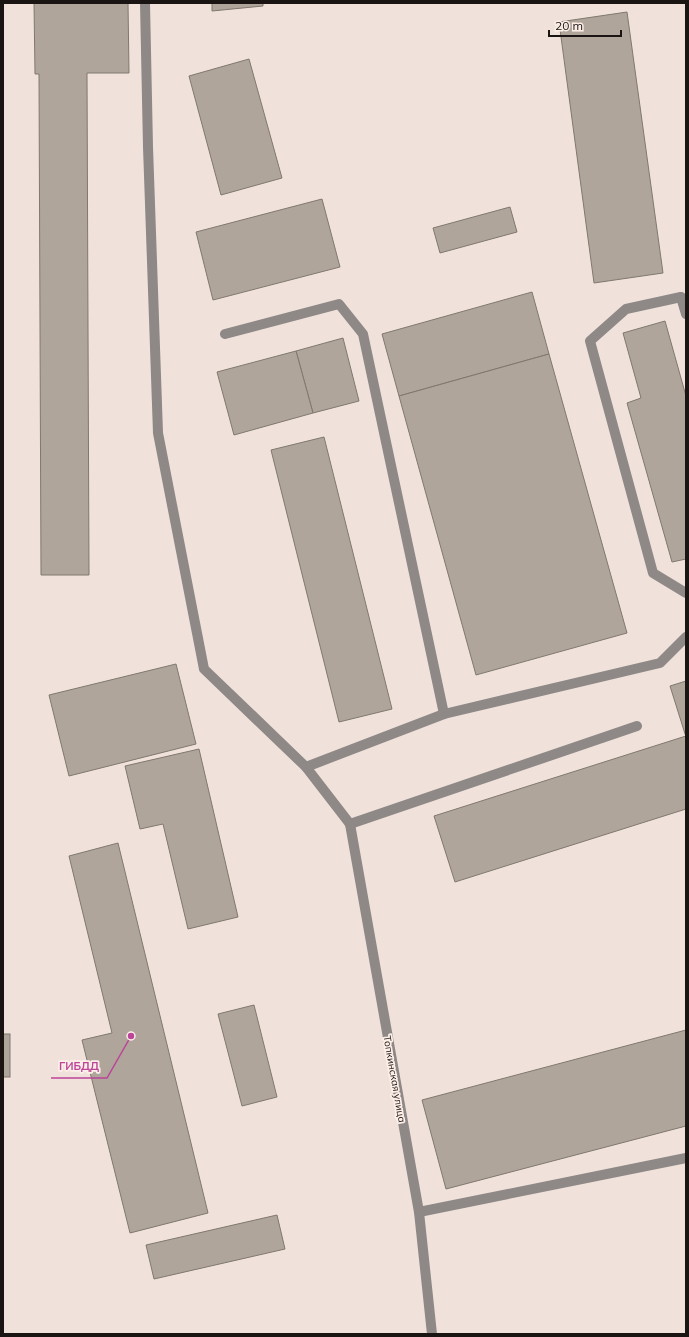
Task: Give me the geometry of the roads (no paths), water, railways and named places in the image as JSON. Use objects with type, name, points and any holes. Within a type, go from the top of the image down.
[{"type":"street","points":[[145,3],[148,147],[158,433],[204,669],[306,767],[350,824],[637,726]]},
{"type":"street","points":[[686,314],[682,297],[626,309],[590,341],[653,573],[686,593]]},
{"type":"street","points":[[225,334],[340,304],[363,334],[444,714]]},
{"type":"street","points":[[306,767],[444,714],[660,663],[686,638]]},
{"type":"street","name":"Топкинская улица","points":[[350,824],[419,1212],[432,1334]]},
{"type":"street","points":[[419,1212],[686,1158]]},
{"type":"place","name":"ГИБДД","points":[[131,1036]]}]
